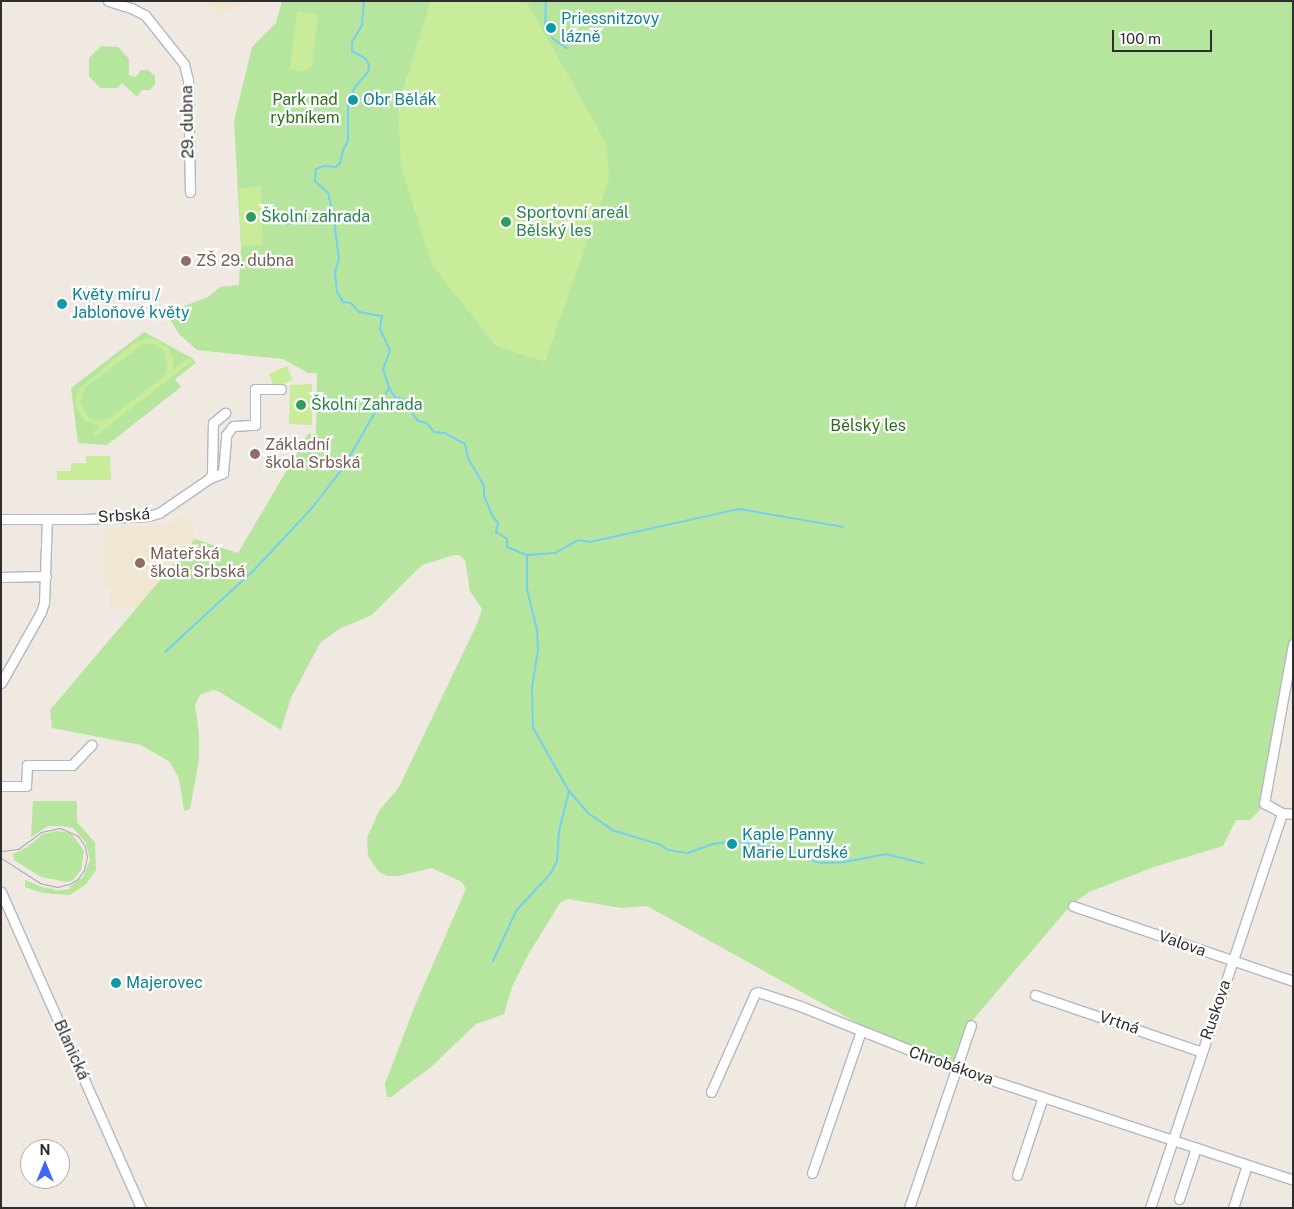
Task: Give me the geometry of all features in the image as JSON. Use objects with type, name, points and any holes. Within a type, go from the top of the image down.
[{"type":"street","name":"29. dubna","points":[[108,1],[131,8],[145,15],[184,64],[188,80],[190,192]]},
{"type":"street","name":"Srbská","points":[[1,520],[148,516],[167,509],[210,478],[223,473],[226,435],[233,426],[255,425],[255,389],[282,389]]},
{"type":"street","points":[[210,478],[212,473],[214,423],[225,413]]},
{"type":"street","points":[[1,683],[42,612],[46,576],[47,519]]},
{"type":"street","points":[[1,577],[46,576]]},
{"type":"street","points":[[1293,644],[1264,804],[1282,813],[1293,814]]},
{"type":"street","points":[[1,786],[26,786],[27,765],[72,765],[91,745]]},
{"type":"street","name":"Ruskova","points":[[1150,1208],[1282,813]]},
{"type":"street","name":"Blanická","points":[[1,892],[141,1208]]},
{"type":"street","name":"Valova","points":[[1073,906],[1293,981]]},
{"type":"street","name":"Chrobákova","points":[[711,1092],[754,992],[779,997],[861,1032],[955,1068],[1293,1180]]},
{"type":"street","name":"Vrtná","points":[[1035,994],[1202,1052]]},
{"type":"street","points":[[909,1208],[971,1025]]},
{"type":"street","points":[[812,1173],[861,1032]]},
{"type":"street","points":[[1017,1175],[1043,1097]]},
{"type":"street","points":[[1179,1199],[1196,1148]]},
{"type":"street","points":[[1233,1208],[1247,1165]]},
{"type":"shaded area","points":[[206,1],[246,1],[218,18]]},
{"type":"shaded area","name":"Mateřská škola Srbská","points":[[182,518],[191,519],[195,539],[139,607],[110,608],[110,587],[104,587],[103,528],[159,526]]},
{"type":"green space","name":"Bělský les","points":[[282,1],[1293,1],[1293,659],[1268,801],[1250,820],[1236,820],[1223,846],[1154,867],[1089,892],[1071,905],[971,1022],[952,1070],[897,1045],[647,906],[621,908],[568,899],[560,903],[528,955],[512,987],[504,1014],[476,1024],[431,1067],[391,1097],[387,1097],[385,1084],[416,1003],[466,889],[462,882],[432,868],[398,876],[387,876],[379,872],[368,856],[367,838],[379,811],[399,787],[477,624],[482,609],[470,591],[465,560],[459,555],[454,555],[422,565],[372,615],[339,629],[320,643],[291,698],[281,730],[218,691],[213,690],[200,695],[195,705],[199,734],[199,760],[190,809],[184,811],[179,779],[170,762],[141,745],[52,728],[50,710],[195,539],[238,553],[308,434],[316,434],[317,373],[308,373],[283,359],[197,350],[179,334],[166,313],[208,297],[220,287],[239,285],[241,246],[234,121],[252,47],[276,23]]},
{"type":"green space","name":"Sportovní areál Bělský les","points":[[431,1],[526,1],[606,143],[609,179],[545,362],[496,346],[432,265],[401,167],[398,105]]},
{"type":"green space","points":[[297,12],[318,14],[312,66],[304,72],[290,69]]},
{"type":"green space","points":[[101,46],[118,47],[129,59],[129,75],[136,77],[141,70],[148,70],[155,76],[155,84],[150,90],[142,90],[137,97],[122,83],[117,88],[100,88],[89,76],[89,58]]},
{"type":"green space","name":"Školní zahrada","points":[[261,187],[263,245],[241,246],[239,188]]},
{"type":"green space","points":[[144,332],[192,358],[196,363],[175,379],[181,387],[107,445],[78,443],[71,388]]},
{"type":"green space","points":[[147,338],[157,340],[168,348],[173,357],[173,369],[189,358],[192,361],[96,436],[93,432],[100,426],[84,420],[76,408],[76,398],[79,389],[134,343]],"holes":[[[143,344],[155,344],[164,351],[168,366],[164,376],[109,419],[98,421],[87,416],[80,402],[85,388]]]},
{"type":"green space","points":[[287,366],[293,380],[274,387],[269,374]]},
{"type":"green space","name":"Školní Zahrada","points":[[312,384],[312,425],[289,424],[290,385]]},
{"type":"green space","points":[[86,456],[110,456],[111,480],[57,480],[57,471],[71,471],[71,463],[86,463]]},
{"type":"green space","points":[[33,801],[77,801],[77,822],[95,843],[96,870],[86,884],[70,895],[42,893],[25,887],[25,880],[45,888],[54,889],[55,891],[70,889],[69,887],[83,877],[90,860],[86,843],[73,828],[48,826],[31,837]]},
{"type":"green space","points":[[57,831],[71,833],[84,851],[81,870],[73,880],[67,882],[41,877],[14,860],[13,854],[27,847],[43,834]]},
{"type":"waterway","points":[[364,1],[362,25],[352,42],[352,51],[365,58],[369,65],[368,72],[355,87],[348,103],[348,141],[343,150],[340,163],[336,167],[324,166],[316,169],[315,181],[328,193],[333,213],[339,259],[335,272],[337,292],[343,302],[351,303],[359,312],[382,316],[380,329],[390,350],[383,369],[389,388],[395,397],[407,401],[410,410],[418,421],[427,423],[434,432],[445,433],[465,444],[468,458],[484,486],[484,496],[493,517],[498,523],[496,532],[507,539],[507,547],[527,555],[555,553],[578,540],[590,542],[739,509],[843,527]]},
{"type":"waterway","points":[[546,1],[545,29],[548,33]]},
{"type":"waterway","points":[[552,38],[567,48]]},
{"type":"waterway","points":[[165,652],[254,570],[312,508],[343,468],[389,388]]},
{"type":"waterway","points":[[493,961],[516,911],[551,873],[557,861],[559,831],[569,791],[533,728],[532,688],[538,650],[537,630],[527,589],[527,556]]},
{"type":"waterway","points":[[569,791],[588,813],[612,830],[661,845],[668,850],[688,853],[713,844],[735,841],[764,846],[821,863],[844,862],[886,854],[923,863]]},
{"type":"tram line","points":[[1,851],[18,849],[41,832],[60,828],[78,836],[85,846],[87,857],[84,870],[78,879],[57,887],[40,883],[1,858]]},
{"type":"place","name":"Priessnitzovy lázně","points":[[551,28]]},
{"type":"place","name":"Obr Bělák","points":[[353,100]]},
{"type":"place","name":"Školní zahrada","points":[[251,217]]},
{"type":"place","name":"Sportovní areál Bělský les","points":[[506,222]]},
{"type":"place","name":"ZŠ 29. dubna","points":[[186,261]]},
{"type":"place","name":"Květy míru / Jabloňové květy","points":[[62,304]]},
{"type":"place","name":"Školní Zahrada","points":[[301,405]]},
{"type":"place","name":"Základní škola Srbská","points":[[255,454]]},
{"type":"place","name":"Mateřská škola Srbská","points":[[140,563]]},
{"type":"place","name":"Kaple Panny Marie Lurdské","points":[[732,844]]},
{"type":"place","name":"Majerovec","points":[[116,983]]},
{"type":"park label","name":"Park nad rybníkem","points":[[305,109]]}]
